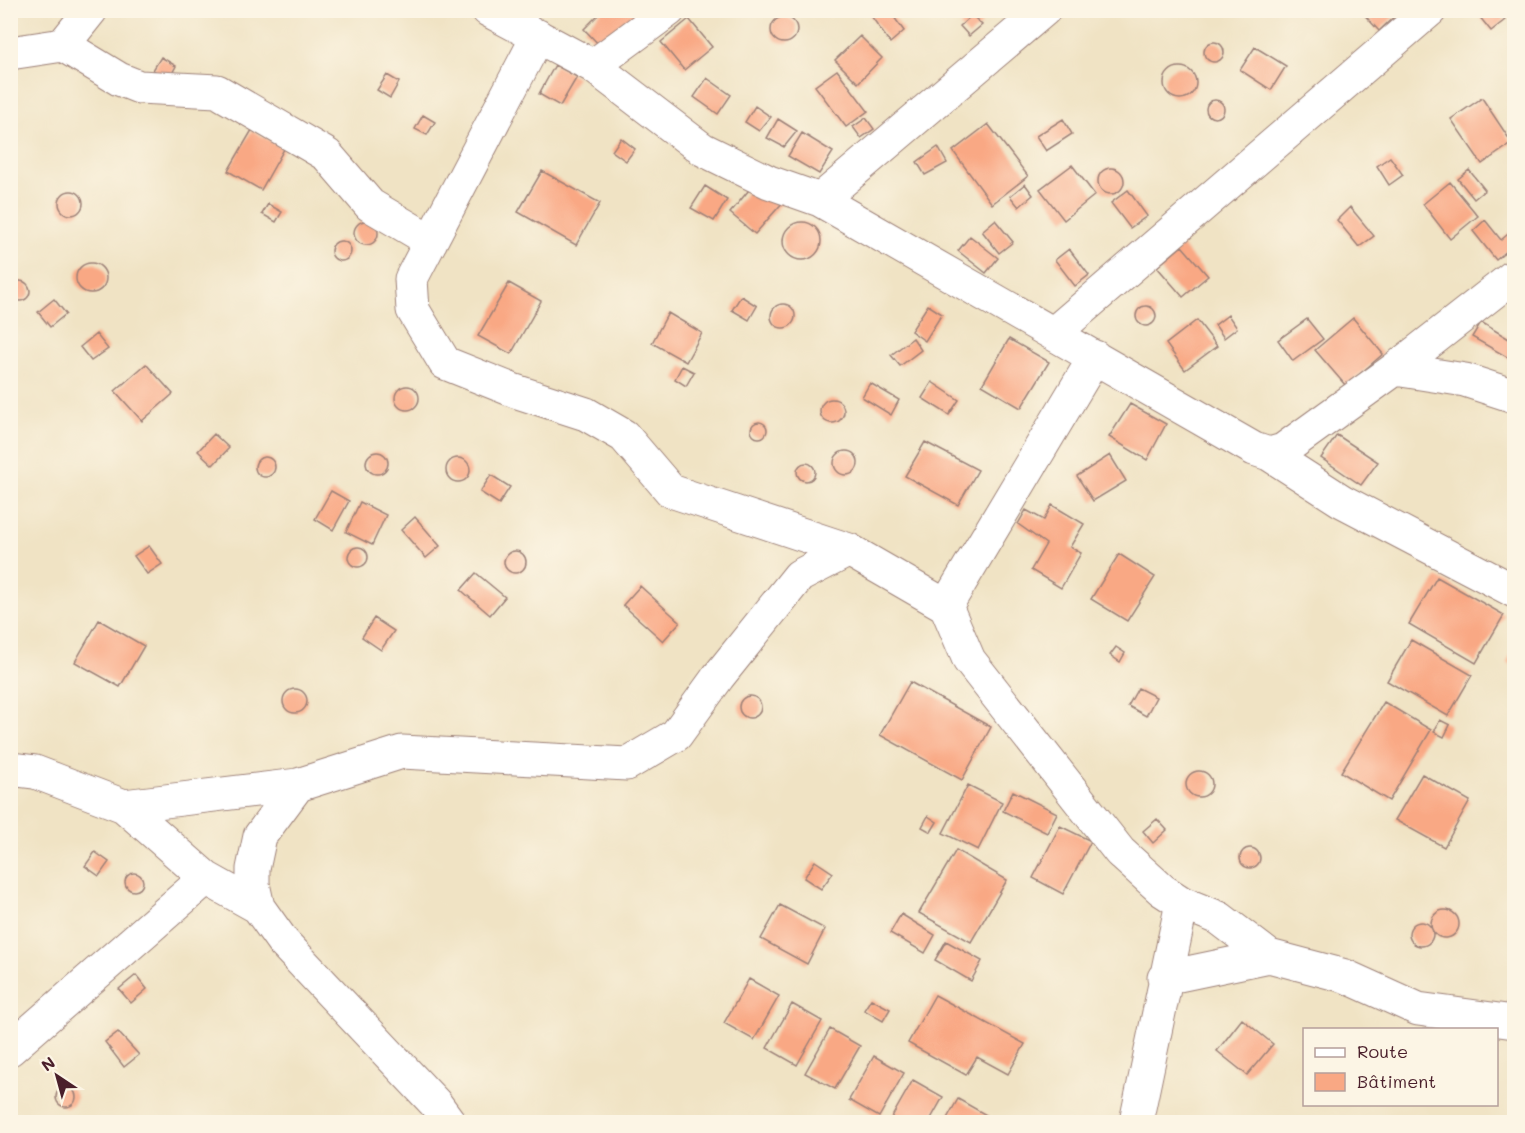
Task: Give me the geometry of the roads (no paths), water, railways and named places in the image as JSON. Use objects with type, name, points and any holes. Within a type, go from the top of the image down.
[{"type":"street","points":[[63,45],[91,10]]},
{"type":"street","points":[[488,10],[526,24],[593,66],[702,149],[769,182],[820,200],[1254,449],[1269,454],[1342,501],[1515,591]]},
{"type":"street","points":[[593,66],[669,10]]},
{"type":"street","points":[[820,200],[1044,10]]},
{"type":"street","points":[[1054,333],[1430,10]]},
{"type":"street","points":[[526,24],[431,241],[411,279],[412,310],[445,363],[515,391],[586,414],[624,436],[671,491],[849,550],[946,606],[969,660],[1120,852],[1182,903],[1219,918],[1269,956],[1345,976],[1418,1008],[1515,1022]]},
{"type":"street","points":[[10,53],[63,45],[119,80],[139,87],[217,90],[327,156],[370,205],[431,241]]},
{"type":"street","points":[[1269,454],[1283,450],[1395,369],[1515,276]]},
{"type":"street","points":[[946,606],[1095,357]]},
{"type":"street","points":[[1395,369],[1465,380],[1515,396]]},
{"type":"street","points":[[124,806],[298,785],[402,752],[627,764],[676,735],[718,677],[799,576],[849,550]]},
{"type":"street","points":[[10,769],[35,772],[124,806],[206,878],[258,907]]},
{"type":"street","points":[[298,785],[260,836],[253,869],[253,884],[258,907],[283,942],[435,1103],[449,1122]]},
{"type":"street","points":[[10,1049],[206,878]]},
{"type":"street","points":[[1136,1122],[1164,978],[1182,903]]},
{"type":"street","points":[[1164,978],[1269,956]]}]
